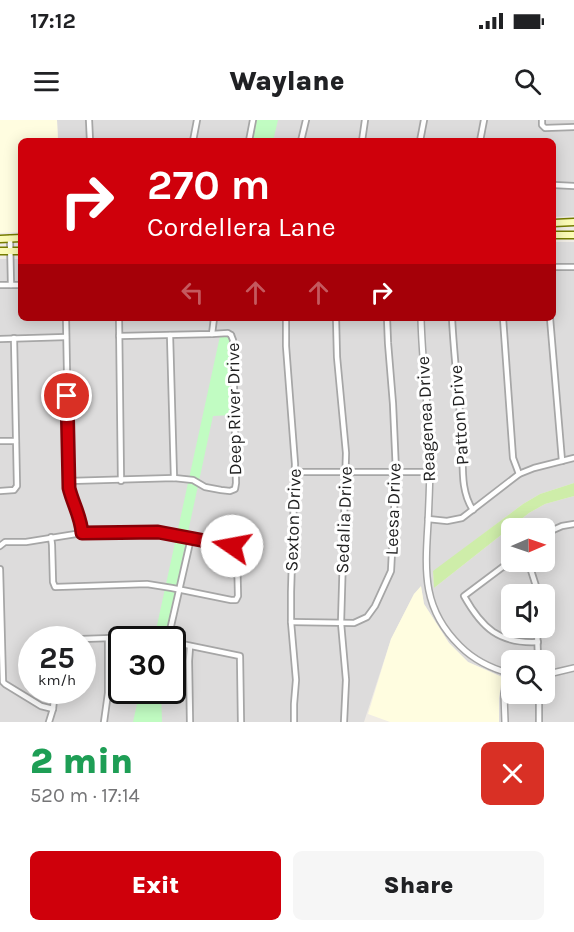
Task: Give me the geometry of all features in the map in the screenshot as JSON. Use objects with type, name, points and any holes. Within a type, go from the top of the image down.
[{"type":"main road","points":[[556,223],[574,222]]},
{"type":"main road","points":[[556,236],[574,235]]},
{"type":"main road","points":[[0,238],[18,238]]},
{"type":"main road","points":[[0,251],[18,251]]},
{"type":"street","points":[[89,120],[90,138]]},
{"type":"street","points":[[194,138],[197,120]]},
{"type":"street","points":[[250,138],[253,120]]},
{"type":"street","points":[[302,138],[306,120]]},
{"type":"street","points":[[362,138],[365,120]]},
{"type":"street","points":[[421,138],[424,120]]},
{"type":"street","points":[[481,138],[484,120]]},
{"type":"street","points":[[542,120],[543,127],[546,128],[574,127]]},
{"type":"street","points":[[556,185],[574,186]]},
{"type":"street","points":[[10,238],[11,285]]},
{"type":"street","points":[[556,267],[574,267]]},
{"type":"street","points":[[0,285],[18,285]]},
{"type":"street","points":[[66,321],[69,481],[72,500],[81,521],[82,533]]},
{"type":"street","points":[[118,321],[121,481]]},
{"type":"street","points":[[212,333],[214,321]]},
{"type":"street","name":"Sexton Drive","points":[[286,321],[295,472],[291,592],[296,680],[294,722]]},
{"type":"street","name":"Sedalia Drive","points":[[336,321],[346,453],[341,623],[346,680],[344,722]]},
{"type":"street","name":"Leesa Drive","points":[[291,622],[354,623],[367,617],[375,606],[391,571],[396,472],[387,321]]},
{"type":"street","name":"Reagenea Drive","points":[[421,321],[429,424],[427,585],[436,615],[446,632],[480,662],[501,670]]},
{"type":"street","name":"Patton Drive","points":[[452,321],[464,488],[473,510]]},
{"type":"street","points":[[502,321],[513,458],[519,474]]},
{"type":"street","points":[[550,321],[562,461]]},
{"type":"street","name":"Deep River Drive","points":[[174,478],[193,480],[205,487],[221,490],[235,489],[233,338],[231,335],[237,330]]},
{"type":"street","points":[[119,336],[212,333],[231,335]]},
{"type":"street","points":[[69,481],[174,478],[170,335]]},
{"type":"street","points":[[0,339],[66,337]]},
{"type":"street","points":[[0,491],[15,489],[17,486],[14,338]]},
{"type":"street","points":[[0,441],[16,441]]},
{"type":"street","points":[[428,519],[447,521],[462,518],[519,474],[574,458]]},
{"type":"street","points":[[295,472],[430,472]]},
{"type":"street","points":[[555,529],[574,524]]},
{"type":"street","points":[[0,545],[5,542],[26,542],[51,537],[82,533],[158,532],[191,537],[236,548],[238,595],[236,600],[231,600],[147,584],[54,587],[51,537]]},
{"type":"street","points":[[171,626],[191,537]]},
{"type":"street","points":[[501,568],[464,596],[482,623],[496,633],[509,640],[538,642]]},
{"type":"street","points":[[0,569],[3,683],[41,706],[53,709]]},
{"type":"street","points":[[96,638],[108,638]]},
{"type":"street","points":[[538,638],[538,650]]},
{"type":"street","points":[[186,645],[240,656],[241,722]]},
{"type":"street","points":[[190,646],[190,722]]},
{"type":"street","points":[[555,672],[574,668]]},
{"type":"street","points":[[104,722],[108,693]]},
{"type":"street","points":[[49,722],[54,704]]},
{"type":"street","points":[[504,704],[505,722]]},
{"type":"street","points":[[539,704],[539,722]]},
{"type":"shaded area","points":[[0,120],[57,120],[58,138],[18,138],[18,232],[0,233]]},
{"type":"shaded area","points":[[57,120],[574,120],[574,216],[556,217],[556,138],[58,138]]},
{"type":"shaded area","points":[[556,242],[574,242],[574,483],[540,494],[523,504],[504,518],[501,518],[501,521],[433,572],[434,588],[501,535],[501,572],[555,572],[555,518],[523,518],[545,504],[574,496],[574,722],[499,722],[501,684],[501,704],[555,704],[555,650],[501,650],[501,677],[468,662],[449,643],[424,604],[421,587],[414,594],[391,639],[364,722],[0,722],[0,259],[18,259],[18,321],[556,321]]},
{"type":"shaded area","points":[[421,586],[424,604],[449,643],[468,662],[501,677],[499,722],[390,722],[368,714],[391,639],[414,594]]},
{"type":"green space","points":[[256,120],[278,120],[274,138],[253,138]]},
{"type":"green space","points":[[220,336],[227,336],[231,339],[232,415],[213,416],[168,626],[157,626]]},
{"type":"green space","points":[[574,483],[574,496],[545,504],[523,518],[504,518],[523,504],[540,494]]},
{"type":"green space","points":[[501,520],[501,535],[434,588],[433,571]]},
{"type":"green space","points":[[137,704],[161,704],[162,722],[133,722]]},
{"type":"route","points":[[67,396],[69,488],[80,518],[82,533],[158,532],[232,546]]}]
